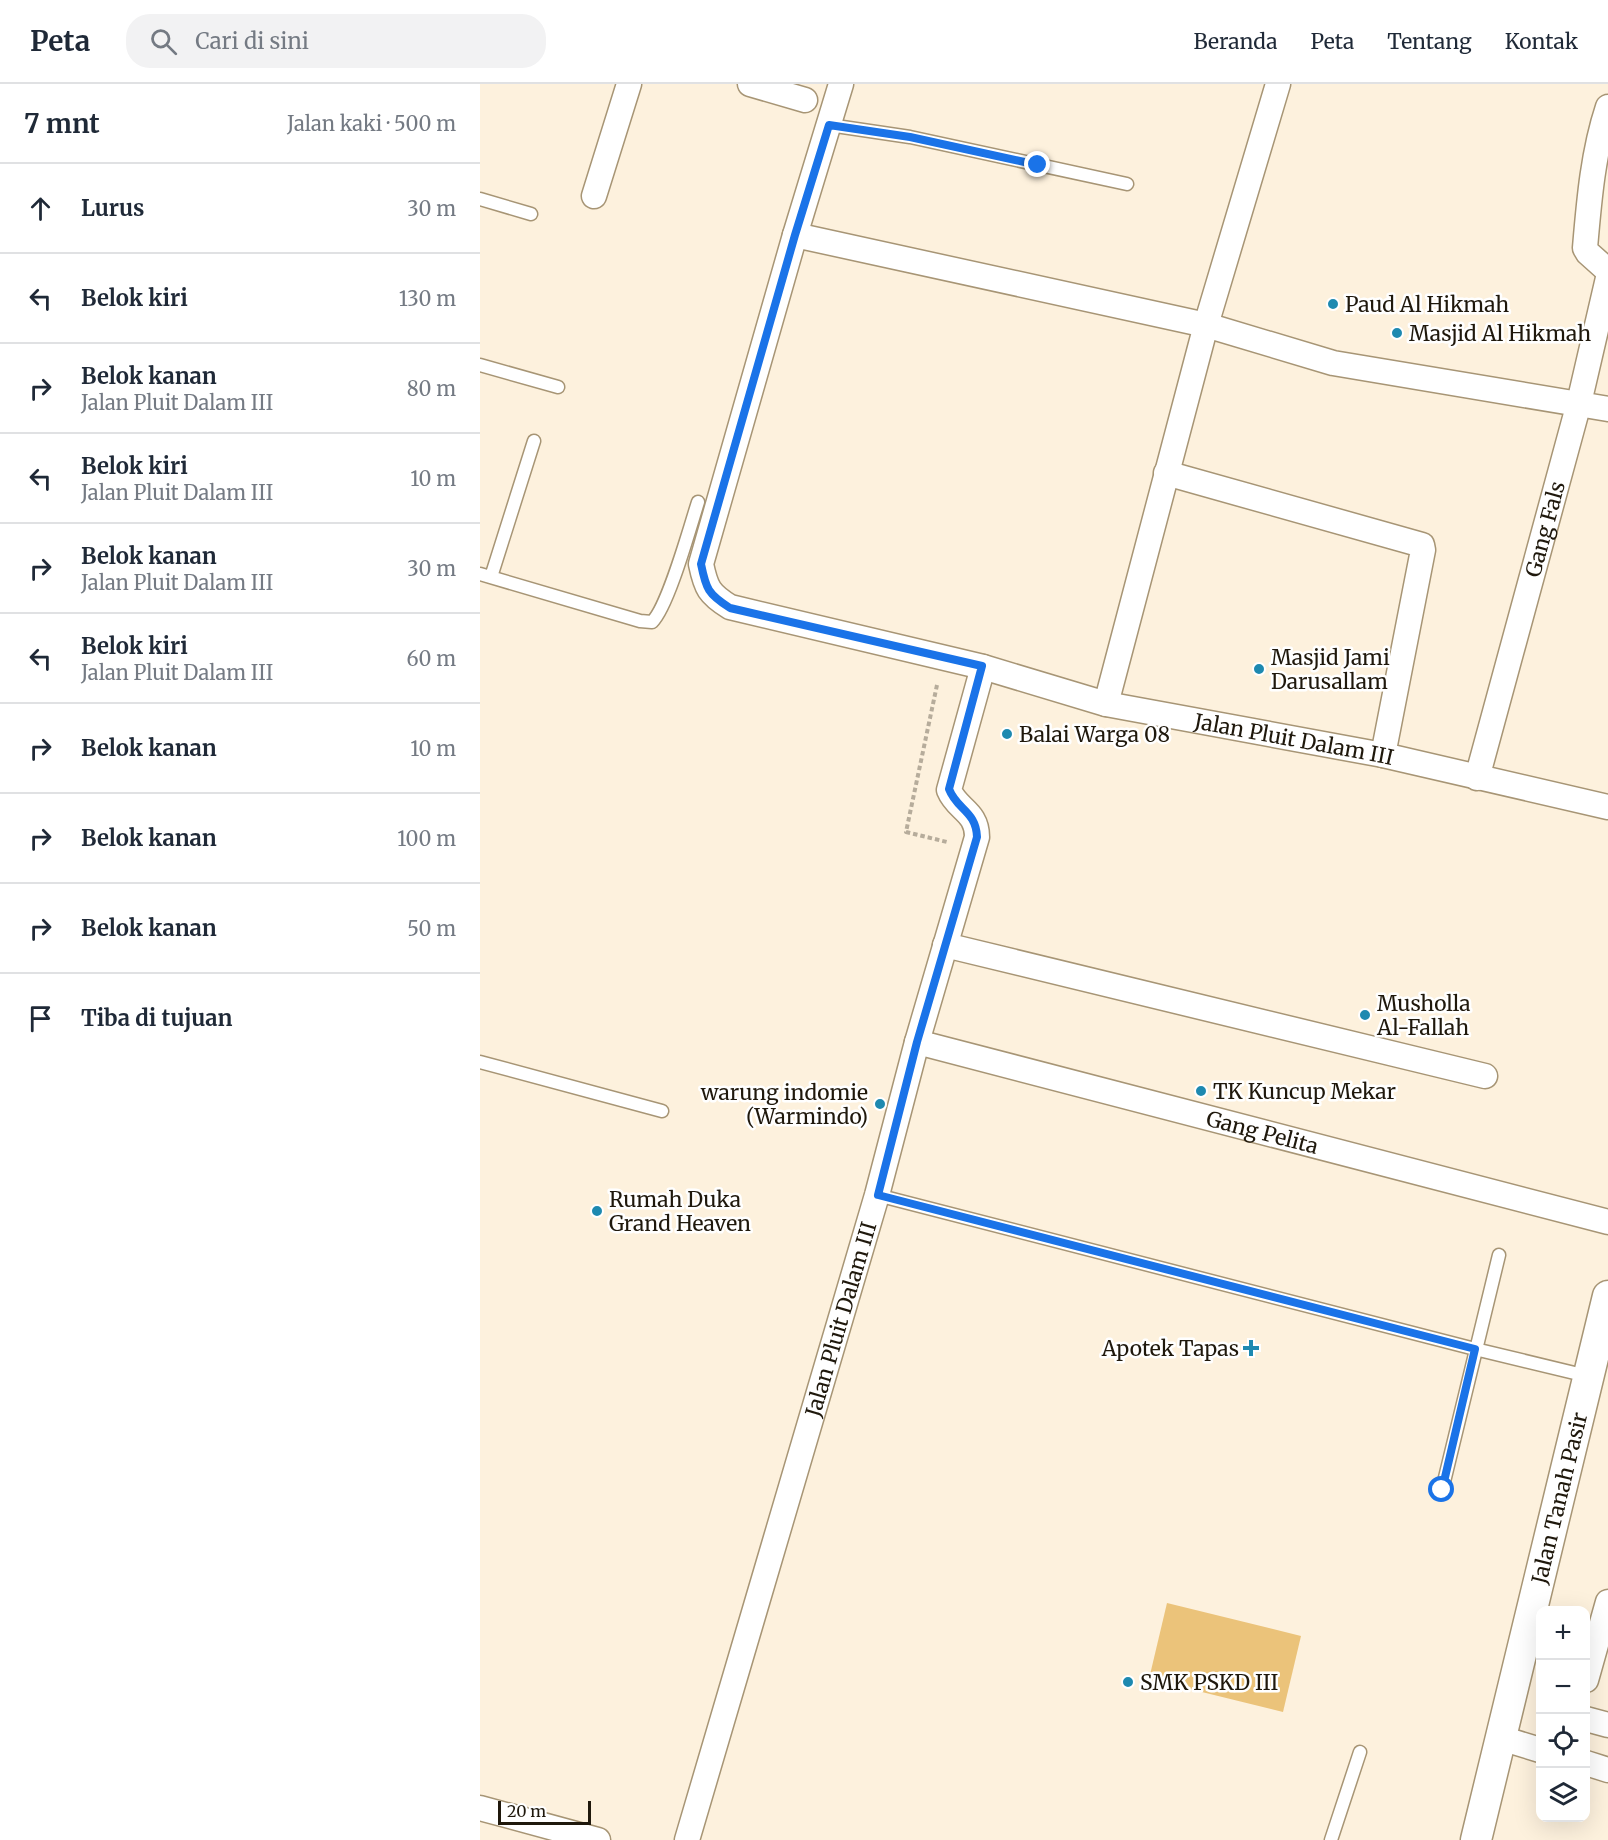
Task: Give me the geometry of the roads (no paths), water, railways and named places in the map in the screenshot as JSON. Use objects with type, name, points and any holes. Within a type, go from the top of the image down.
[{"type":"street","points":[[594,196],[629,84]]},
{"type":"street","points":[[750,84],[805,100]]},
{"type":"street","points":[[841,84],[795,235],[1206,325],[1333,363],[1608,409]]},
{"type":"street","points":[[1106,704],[1206,325],[1278,84]]},
{"type":"street","points":[[1608,106],[1591,182],[1585,248],[1608,273]]},
{"type":"street","name":"Jalan Pluit Dalam III","points":[[795,235],[701,564],[705,584],[714,597],[730,608],[982,666],[1106,704],[1383,755],[1608,807]]},
{"type":"street","name":"Gang Fals","points":[[1477,778],[1579,403],[1608,278]]},
{"type":"street","points":[[1166,473],[1422,545],[1423,550],[1383,755]]},
{"type":"street","name":"Jalan Pluit Dalam III","points":[[687,1840],[878,1195],[917,1042],[977,837],[977,827],[973,818],[952,798],[949,789],[982,666]]},
{"type":"street","points":[[945,945],[1485,1076]]},
{"type":"street","name":"Gang Pelita","points":[[917,1042],[1608,1222]]},
{"type":"street","name":"Jalan Tanah Pasir","points":[[1476,1840],[1608,1296]]},
{"type":"street","points":[[1590,1666],[1608,1602]]},
{"type":"street","points":[[1590,1720],[1608,1725]]},
{"type":"street","points":[[1500,1738],[1536,1749]]},
{"type":"street","points":[[1590,1764],[1608,1770]]},
{"type":"street","points":[[480,1808],[598,1840]]},
{"type":"lane","points":[[829,125],[910,137],[1127,184]]},
{"type":"lane","points":[[480,199],[531,214]]},
{"type":"lane","points":[[480,365],[558,387]]},
{"type":"lane","points":[[534,441],[485,576],[640,621],[652,622],[657,617],[667,593],[698,501]]},
{"type":"lane","points":[[480,1062],[662,1111]]},
{"type":"lane","points":[[878,1195],[1587,1376]]},
{"type":"lane","points":[[1442,1490],[1499,1255]]},
{"type":"lane","points":[[1330,1840],[1360,1752]]},
{"type":"place","name":"Paud Al Hikmah","points":[[1333,304]]},
{"type":"place","name":"Masjid Al Hikmah","points":[[1397,333]]},
{"type":"place","name":"Masjid Jami Darusallam","points":[[1259,669]]},
{"type":"place","name":"Balai Warga 08","points":[[1007,734]]},
{"type":"place","name":"Musholla Al-Fallah","points":[[1365,1015]]},
{"type":"place","name":"TK Kuncup Mekar","points":[[1201,1091]]},
{"type":"place","name":"warung indomie (Warmindo)","points":[[880,1104]]},
{"type":"place","name":"Rumah Duka Grand Heaven","points":[[597,1211]]},
{"type":"place","name":"Apotek Tapas","points":[[1251,1348]]},
{"type":"place","name":"SMK PSKD III","points":[[1128,1682]]}]
